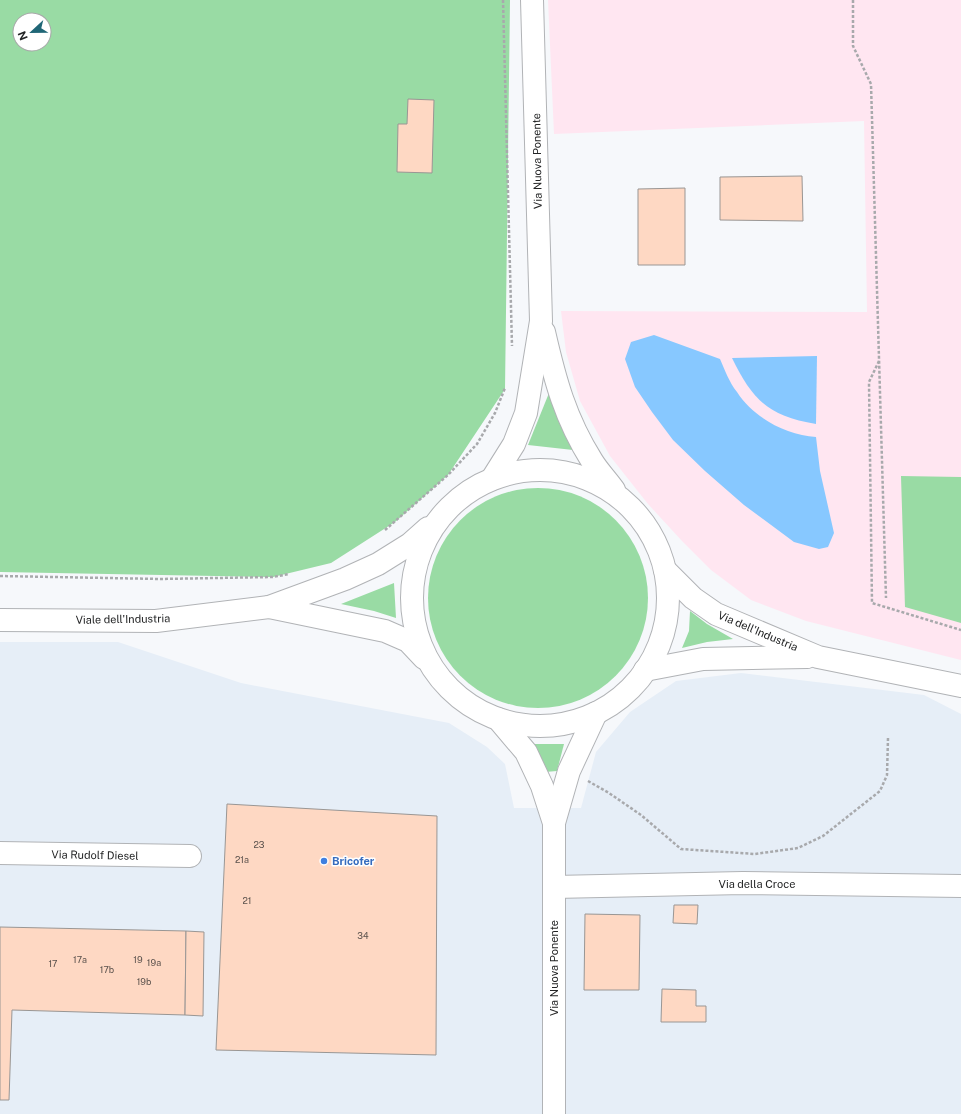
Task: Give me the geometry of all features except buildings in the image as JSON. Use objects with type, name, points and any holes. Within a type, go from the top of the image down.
[{"type":"street","name":"Via Nuova Ponente","points":[[492,479],[514,444],[526,413],[541,321],[532,0]]},
{"type":"street","name":"Via Nuova Ponente","points":[[541,321],[556,386],[569,418],[592,462],[621,499]]},
{"type":"street","points":[[537,470],[559,471],[602,486],[621,499],[636,514],[649,531],[658,550],[664,570],[668,596],[665,622],[658,647],[645,670],[632,687],[615,702],[596,713],[572,722],[548,726],[522,725],[498,719],[471,706],[447,687],[429,663],[415,628],[412,590],[420,552],[438,519],[462,495],[492,479],[514,472],[537,470]]},
{"type":"street","name":"Viale dell'Industria","points":[[0,620],[156,621],[269,607],[345,580],[378,564],[410,544],[438,519]]},
{"type":"street","name":"Via dell'Industria","points":[[664,570],[693,598],[716,614],[818,657],[961,686]]},
{"type":"street","name":"Viale dell'Industria","points":[[269,607],[385,631],[408,641],[429,663]]},
{"type":"street","name":"Via dell'Industria","points":[[645,670],[703,659],[818,657]]},
{"type":"street","name":"Via Nuova Ponente","points":[[554,1114],[554,823],[569,771],[596,713]]},
{"type":"street","name":"Via Nuova Ponente","points":[[498,719],[526,752],[542,786],[554,823]]},
{"type":"street","name":"Via Rudolf Diesel","points":[[0,853],[190,856]]},
{"type":"street","name":"Via della Croce","points":[[554,887],[743,883],[961,886]]},
{"type":"path","points":[[503,0],[512,297],[512,354]]},
{"type":"path","points":[[853,0],[853,46],[871,84],[886,598]]},
{"type":"path","points":[[880,359],[869,382],[872,603],[961,630]]},
{"type":"path","points":[[383,532],[448,475],[477,444],[495,413],[507,382]]},
{"type":"path","points":[[0,576],[160,579],[273,576],[295,572]]},
{"type":"path","points":[[569,771],[609,793],[641,815],[681,849],[755,854],[798,848],[823,836],[880,791],[887,775],[888,738]]},
{"type":"shaded area","points":[[548,0],[961,0],[961,660],[806,621],[751,600],[711,570],[648,504],[610,456],[580,401],[566,352],[561,311],[867,312],[864,121],[554,134]]},
{"type":"shaded area","points":[[0,642],[118,642],[241,683],[449,723],[487,747],[505,764],[514,808],[581,808],[596,752],[630,712],[676,681],[741,673],[924,695],[961,714],[961,1114],[0,1114]]},
{"type":"green space","points":[[0,0],[510,0],[505,389],[448,475],[395,522],[331,563],[273,577],[0,572]]},
{"type":"green space","points":[[549,393],[573,450],[528,445]]},
{"type":"green space","points":[[901,476],[961,477],[961,623],[905,607]]},
{"type":"green space","points":[[527,488],[549,488],[580,496],[608,513],[616,520],[635,546],[640,556],[648,587],[648,609],[640,640],[623,668],[616,676],[590,695],[580,700],[549,708],[527,708],[496,700],[486,695],[468,683],[453,668],[436,640],[428,609],[428,587],[436,556],[441,546],[453,528],[468,513],[496,496]]},
{"type":"green space","points":[[394,583],[396,618],[374,611],[341,604]]},
{"type":"green space","points":[[690,611],[707,624],[733,639],[707,642],[682,648],[689,631]]},
{"type":"green space","points":[[534,744],[564,744],[557,771],[545,772]]},
{"type":"water","points":[[654,335],[720,359],[734,388],[752,410],[782,429],[805,436],[816,437],[820,471],[834,533],[828,547],[819,549],[794,542],[744,505],[705,471],[673,440],[635,387],[625,359],[631,342]]},
{"type":"water","points":[[817,356],[816,424],[800,421],[786,416],[774,411],[764,404],[755,396],[747,385],[732,358]]},
{"type":"place","name":"Bricofer","points":[[324,861]]}]
